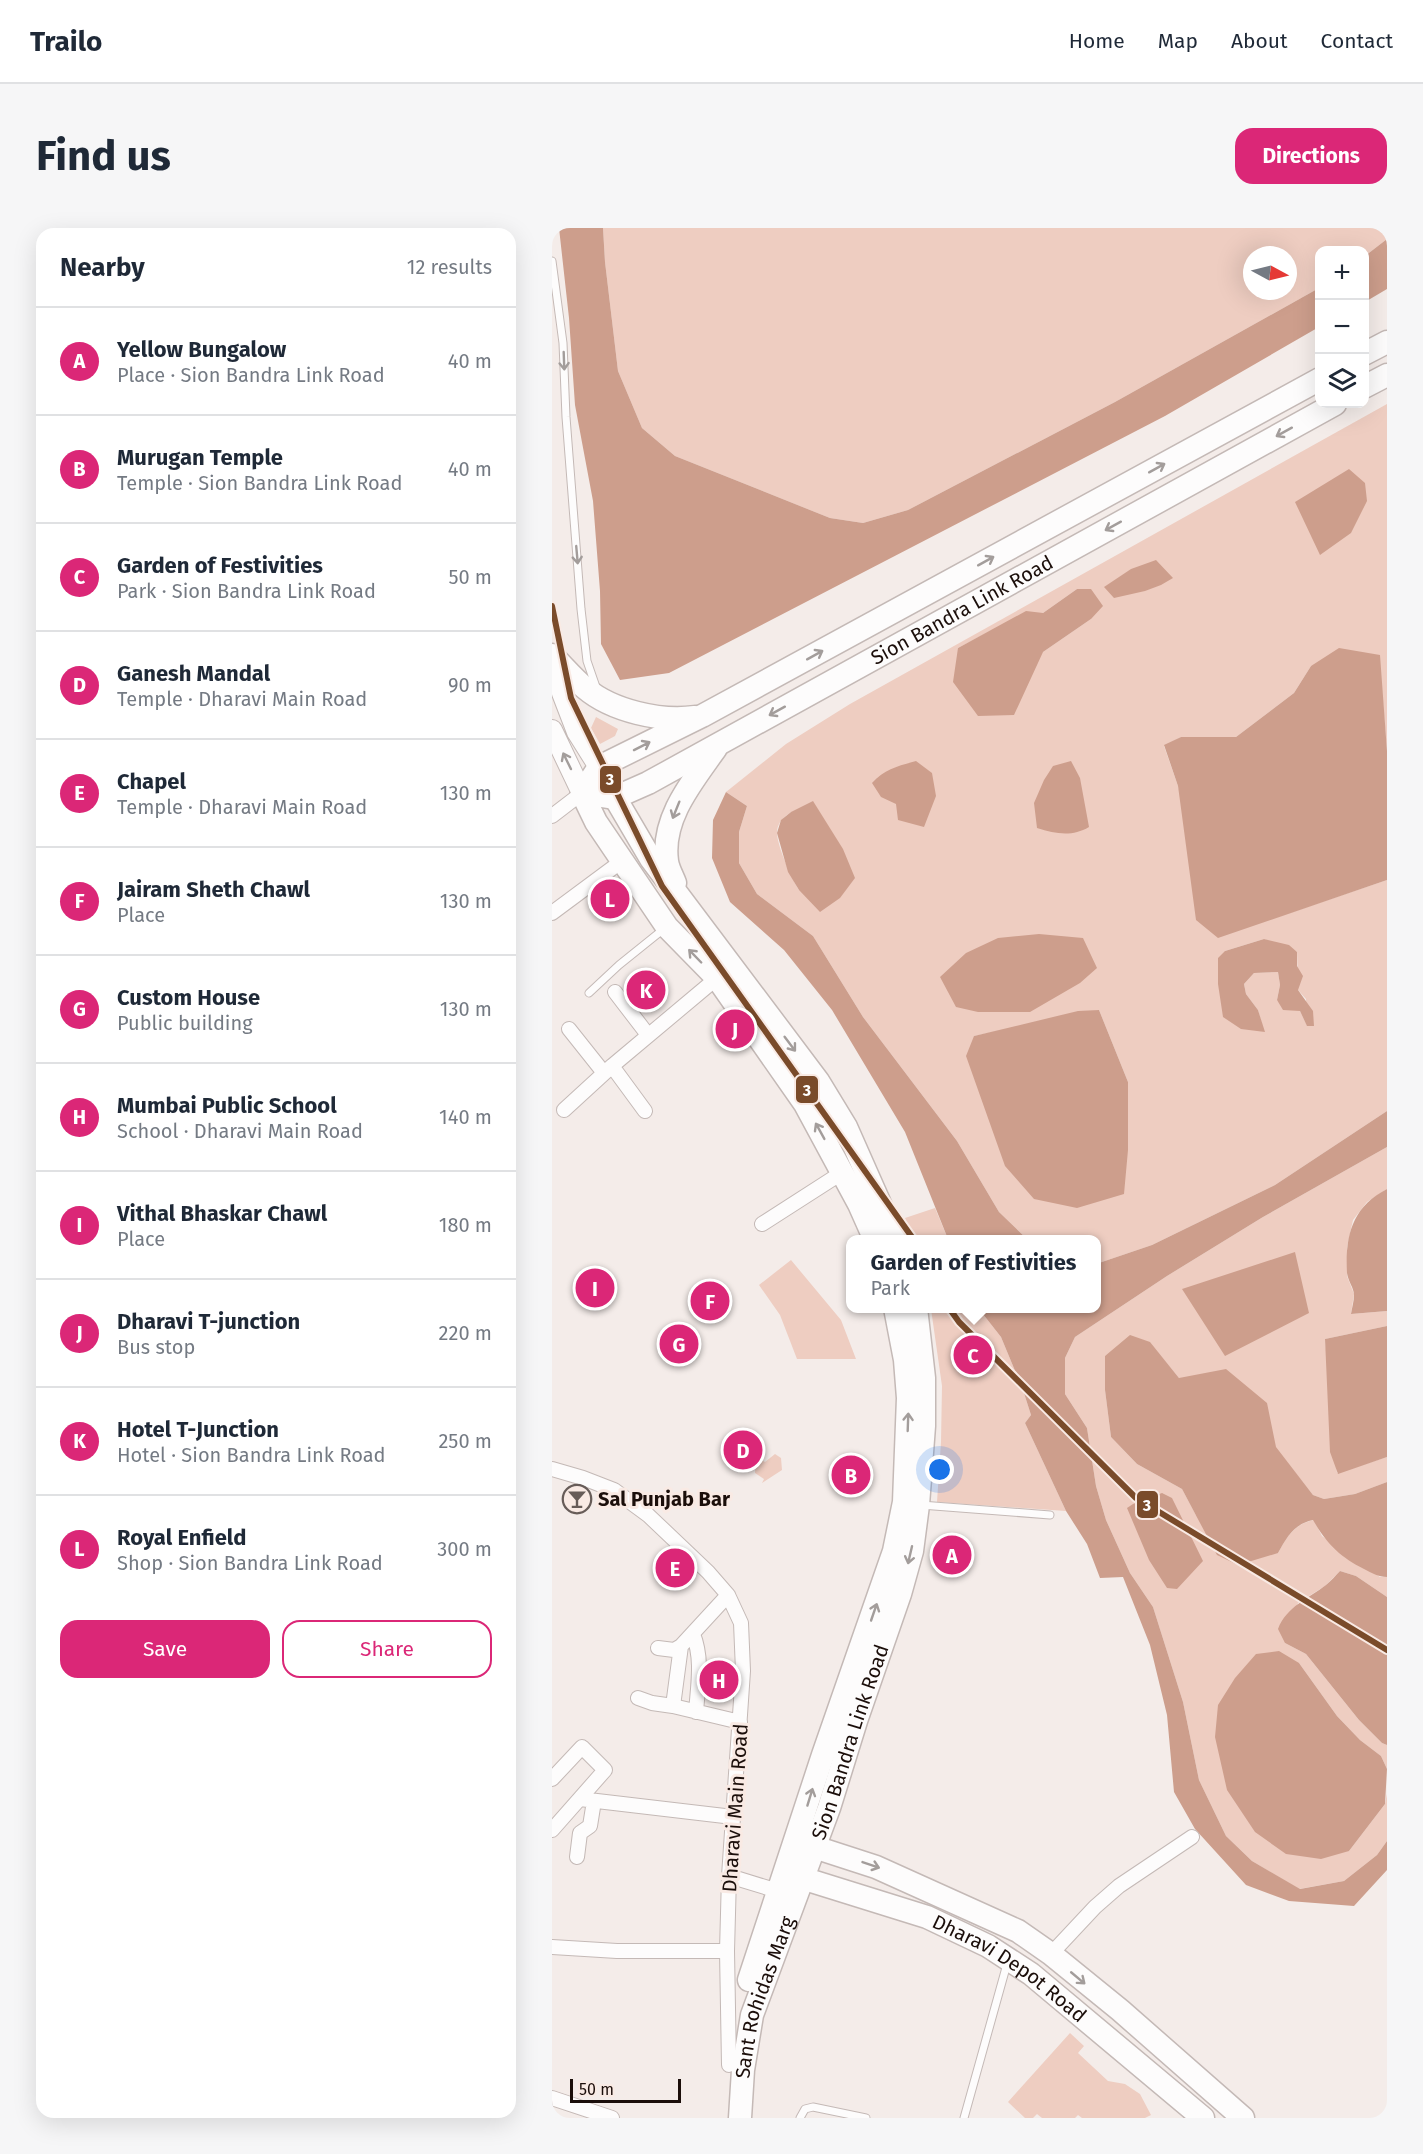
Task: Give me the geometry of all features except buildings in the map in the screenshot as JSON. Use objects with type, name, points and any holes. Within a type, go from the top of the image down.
[{"type":"main road","points":[[1369,352],[1387,342]]},
{"type":"main road","points":[[1369,385],[1387,375]]},
{"type":"main road","name":"Sion Bandra Link Road","points":[[598,767],[702,716],[1315,381]]},
{"type":"main road","name":"Sion Bandra Link Road","points":[[614,798],[648,783],[1328,408]]},
{"type":"main road","points":[[552,655],[586,689],[624,710],[676,718],[702,716]]},
{"type":"main road","points":[[552,655],[562,693],[577,732],[651,859],[680,896],[758,1017],[843,1172],[873,1235]]},
{"type":"main road","points":[[552,730],[596,822],[667,927],[758,1017],[818,1081],[846,1127],[894,1235]]},
{"type":"main road","points":[[680,896],[667,862],[669,835],[674,813],[683,794],[719,743]]},
{"type":"main road","points":[[582,793],[598,767]]},
{"type":"main road","points":[[582,793],[614,798]]},
{"type":"main road","name":"Sion Bandra Link Road","points":[[806,1845],[824,1755],[894,1551],[902,1512],[908,1398],[905,1360],[896,1313]]},
{"type":"main road","name":"Sion Bandra Link Road","points":[[789,1881],[856,1721],[900,1594],[912,1551],[924,1426],[924,1378],[917,1313]]},
{"type":"main road","name":"Sion Bandra Link Road","points":[[806,1845],[876,1867],[1017,1931],[1051,1954],[1244,2118]]},
{"type":"main road","name":"Dharavi Depot Road","points":[[789,1881],[927,1917],[988,1946],[1031,1974],[1203,2118]]},
{"type":"main road","name":"Sant Rohidas Marg","points":[[726,2118],[729,2065],[739,2014],[789,1881]]},
{"type":"main road","name":"Sant Rohidas Marg","points":[[740,2118],[743,2070],[752,2015],[793,1901],[789,1881]]},
{"type":"main road","points":[[1127,2054],[1144,2032]]},
{"type":"main road","points":[[1177,2096],[1195,2076]]},
{"type":"street","points":[[552,816],[582,793]]},
{"type":"street","points":[[552,913],[622,861]]},
{"type":"street","points":[[564,1110],[648,1035],[717,978]]},
{"type":"street","points":[[615,992],[648,1035]]},
{"type":"street","points":[[569,1029],[645,1111]]},
{"type":"street","points":[[762,1224],[843,1172]]},
{"type":"street","name":"Dharavi Main Road","points":[[552,1469],[583,1478],[623,1495],[648,1515],[708,1572],[728,1595],[741,1623],[743,1671],[729,1876],[727,1951],[729,2065]]},
{"type":"street","points":[[658,1648],[674,1650],[681,1646],[728,1595]]},
{"type":"street","points":[[693,1634],[699,1649],[700,1661],[696,1712]]},
{"type":"street","points":[[673,1706],[681,1646]]},
{"type":"street","points":[[638,1698],[740,1722]]},
{"type":"street","points":[[552,1779],[579,1749],[583,1748],[605,1770],[587,1800],[552,1830]]},
{"type":"street","points":[[587,1800],[733,1818]]},
{"type":"street","points":[[577,1857],[580,1833],[590,1826],[587,1800]]},
{"type":"street","points":[[1051,1954],[1095,1907],[1119,1887],[1192,1837]]},
{"type":"street","points":[[729,1876],[789,1881]]},
{"type":"street","points":[[552,1947],[617,1951],[727,1951]]},
{"type":"street","points":[[552,2098],[612,2118]]},
{"type":"lane","points":[[552,261],[563,343],[566,417],[581,609],[587,662],[599,697]]},
{"type":"lane","points":[[589,993],[619,965],[667,927]]},
{"type":"lane","points":[[918,1505],[1050,1515]]},
{"type":"lane","points":[[964,2118],[1009,1959]]},
{"type":"lane","points":[[800,2118],[805,2109],[813,2107],[866,2118]]},
{"type":"shaded area","points":[[559,228],[603,228],[618,371],[642,428],[675,456],[830,518],[863,523],[908,510],[1115,402],[1315,290],[1315,329],[1165,416],[669,673],[620,680],[601,644],[600,591],[593,501],[575,405],[569,318]]},
{"type":"shaded area","points":[[603,228],[1387,228],[1387,239],[1369,253],[1369,246],[1315,246],[1315,290],[1115,402],[908,510],[863,523],[830,518],[675,456],[642,428],[618,371]]},
{"type":"shaded area","points":[[1387,239],[1387,289],[1369,300],[1369,253]]},
{"type":"shaded area","points":[[1387,404],[1387,751],[1379,655],[1311,666],[1294,693],[1236,737],[1181,737],[1164,746],[1178,786],[1218,937],[1387,880],[1387,1111],[1275,1185],[1152,1245],[1101,1262],[1101,1235],[1023,1235],[999,1212],[957,1141],[863,1017],[813,936],[757,894],[739,863],[739,832],[747,806],[726,792],[786,744],[850,704]],"holes":[[[1077,589],[1091,619],[1043,652],[958,648],[990,631],[1043,613]],[[791,812],[799,890],[792,878],[777,837],[779,825]],[[1264,939],[1297,952],[1298,990],[1306,999],[1307,1025],[1300,1011],[1277,1000],[1280,985],[1278,972],[1254,973],[1244,984],[1246,994],[1258,1010],[1264,1032],[1225,951]],[[1099,1010],[1128,1082],[1128,1150],[974,1036]]]},
{"type":"shaded area","points":[[1349,469],[1365,483],[1367,501],[1351,533],[1320,555],[1295,502]]},
{"type":"shaded area","points":[[1156,560],[1173,578],[1145,591],[1114,598],[1104,587],[1131,569]]},
{"type":"shaded area","points":[[1077,589],[1091,589],[1103,606],[1091,619],[1043,652],[1014,715],[978,716],[953,682],[958,648],[1026,611],[1043,613]]},
{"type":"shaded area","points":[[1339,648],[1380,655],[1387,751],[1387,880],[1218,938],[1196,920],[1178,786],[1164,745],[1181,737],[1236,737],[1294,693],[1311,666]]},
{"type":"shaded area","points":[[596,717],[618,729],[615,736],[600,744],[591,728]]},
{"type":"shaded area","points":[[916,761],[932,773],[936,796],[924,827],[898,820],[896,804],[881,797],[872,783],[887,771]]},
{"type":"shaded area","points":[[1071,761],[1080,778],[1089,827],[1064,834],[1037,828],[1034,803],[1044,780],[1053,766]]},
{"type":"shaded area","points":[[726,792],[747,806],[739,832],[739,863],[757,894],[813,936],[863,1017],[957,1141],[999,1212],[1023,1235],[946,1235],[905,1132],[832,1010],[784,950],[730,902],[712,858],[713,820]]},
{"type":"shaded area","points":[[813,801],[843,849],[855,878],[840,898],[820,912],[799,890],[788,872],[777,833],[781,820]]},
{"type":"shaded area","points":[[1039,934],[1083,938],[1097,968],[1080,983],[1030,1012],[978,1012],[956,1007],[940,977],[966,953],[998,938]]},
{"type":"shaded area","points":[[1264,939],[1289,945],[1297,952],[1297,966],[1303,976],[1298,990],[1313,1011],[1314,1026],[1307,1026],[1300,1011],[1283,1010],[1277,1000],[1280,985],[1278,972],[1254,973],[1244,984],[1246,994],[1258,1010],[1265,1032],[1241,1029],[1223,1017],[1218,984],[1218,958],[1225,951]]},
{"type":"shaded area","points":[[1099,1010],[1128,1082],[1128,1150],[1124,1194],[1077,1208],[1034,1199],[1005,1166],[966,1056],[974,1036],[1078,1011]]},
{"type":"shaded area","points":[[1387,1111],[1387,1147],[1263,1217],[1167,1276],[1075,1337],[1065,1358],[1065,1394],[1087,1428],[1096,1486],[1106,1520],[1130,1573],[1153,1607],[1183,1702],[1199,1780],[1226,1836],[1252,1861],[1300,1889],[1344,1881],[1377,1855],[1387,1841],[1387,1870],[1354,1906],[1289,1901],[1246,1885],[1195,1829],[1174,1792],[1167,1715],[1150,1645],[1123,1577],[1100,1578],[1087,1544],[1066,1511],[1025,1423],[1031,1415],[1001,1337],[982,1313],[1101,1313],[1101,1262],[1152,1245],[1275,1185]]},
{"type":"shaded area","points":[[1387,1147],[1387,1189],[1367,1202],[1353,1220],[1347,1247],[1347,1276],[1354,1294],[1351,1314],[1387,1311],[1387,1326],[1325,1339],[1337,1473],[1387,1457],[1387,1482],[1355,1494],[1324,1499],[1313,1495],[1275,1447],[1272,1434],[1179,1378],[1150,1343],[1105,1356],[1105,1390],[1111,1437],[1137,1464],[1182,1489],[1196,1515],[1278,1553],[1296,1528],[1314,1520],[1322,1536],[1380,1577],[1387,1577],[1387,1597],[1356,1576],[1340,1571],[1325,1586],[1298,1603],[1285,1643],[1306,1654],[1359,1720],[1382,1743],[1387,1745],[1387,1769],[1381,1756],[1360,1740],[1337,1716],[1299,1663],[1349,1851],[1385,1804],[1387,1794],[1387,1841],[1377,1855],[1344,1881],[1299,1889],[1252,1861],[1226,1836],[1199,1780],[1183,1702],[1153,1607],[1130,1573],[1106,1520],[1096,1486],[1087,1428],[1065,1394],[1065,1358],[1075,1337],[1167,1276],[1263,1217]]},
{"type":"shaded area","points":[[1387,1189],[1387,1311],[1351,1314],[1354,1295],[1347,1273],[1347,1247],[1353,1224],[1366,1205]]},
{"type":"shaded area","points":[[935,1208],[946,1235],[911,1235],[905,1218]]},
{"type":"shaded area","points":[[1295,1252],[1309,1313],[1225,1356],[1182,1289]]},
{"type":"shaded area","points":[[791,1260],[841,1320],[856,1359],[797,1359],[780,1315],[759,1285]]},
{"type":"shaded area","points":[[932,1313],[982,1313],[1001,1337],[1031,1415],[1025,1423],[1066,1511],[937,1502],[942,1386]]},
{"type":"shaded area","points":[[1387,1326],[1387,1457],[1338,1474],[1330,1452],[1325,1339]]},
{"type":"shaded area","points":[[1130,1335],[1150,1342],[1179,1378],[1226,1369],[1267,1403],[1276,1447],[1313,1495],[1324,1499],[1355,1494],[1387,1482],[1387,1577],[1372,1573],[1341,1555],[1323,1536],[1313,1520],[1296,1528],[1278,1553],[1238,1565],[1217,1555],[1182,1489],[1137,1464],[1111,1437],[1105,1390],[1105,1356]]},
{"type":"shaded area","points":[[775,1454],[781,1458],[782,1470],[762,1483],[764,1479],[755,1473],[756,1457],[765,1462]]},
{"type":"shaded area","points":[[1162,1493],[1172,1498],[1203,1561],[1177,1589],[1167,1588],[1149,1560],[1127,1508]]},
{"type":"shaded area","points":[[1340,1571],[1356,1576],[1387,1597],[1387,1745],[1382,1743],[1359,1720],[1306,1654],[1285,1643],[1278,1629],[1292,1609],[1326,1585]]},
{"type":"shaded area","points":[[1279,1651],[1299,1663],[1337,1716],[1360,1740],[1381,1756],[1387,1769],[1385,1804],[1349,1851],[1321,1859],[1286,1854],[1255,1832],[1227,1790],[1215,1737],[1218,1705],[1235,1678],[1256,1654]]},
{"type":"shaded area","points":[[1070,2033],[1084,2046],[1078,2053],[1108,2081],[1125,2084],[1140,2094],[1151,2115],[1145,2118],[1082,2118],[1078,2115],[1075,2118],[1042,2118],[1037,2114],[1033,2118],[1025,2118],[1008,2102]]},
{"type":"transit line","name":"3","points":[[552,606],[571,698],[662,886],[910,1235]]},
{"type":"transit line","name":"3","points":[[953,1313],[1136,1498],[1387,1650]]},
{"type":"place","name":"Royal Enfield","points":[[610,899]]},
{"type":"place","name":"Hotel T-Junction","points":[[646,990]]},
{"type":"place","name":"Dharavi T-junction","points":[[735,1029]]},
{"type":"place","name":"Vithal Bhaskar Chawl","points":[[595,1288]]},
{"type":"place","name":"Jairam Sheth Chawl","points":[[710,1301]]},
{"type":"place","name":"Custom House","points":[[679,1344]]},
{"type":"place","name":"Garden of Festivities","points":[[973,1355]]},
{"type":"place","name":"Ganesh Mandal","points":[[743,1450]]},
{"type":"place","name":"Murugan Temple","points":[[851,1475]]},
{"type":"place","name":"Sal Punjab Bar","points":[[577,1499]]},
{"type":"place","name":"Yellow Bungalow","points":[[952,1555]]},
{"type":"place","name":"Chapel","points":[[675,1568]]},
{"type":"place","name":"Mumbai Public School","points":[[719,1680]]}]
